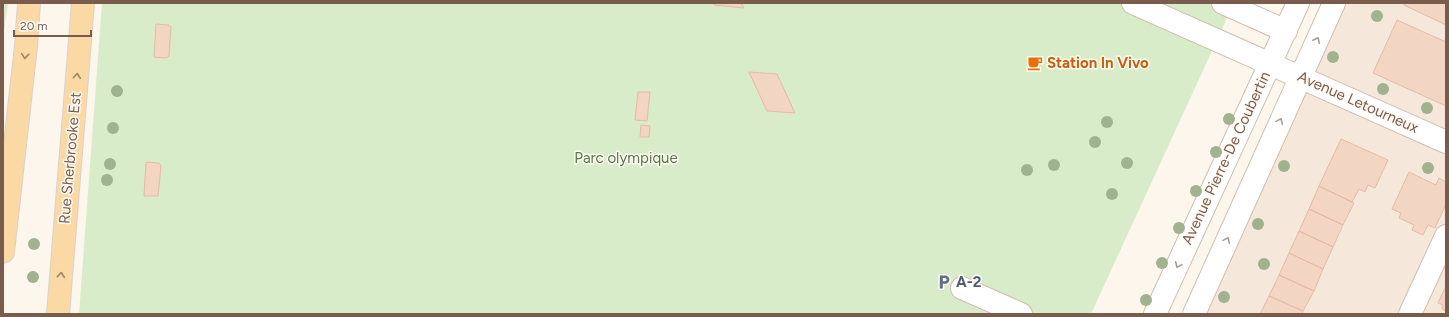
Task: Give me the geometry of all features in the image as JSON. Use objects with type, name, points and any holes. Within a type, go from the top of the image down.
[{"type":"main road","points":[[3,252],[29,3]]},
{"type":"main road","name":"Rue Sherbrooke Est","points":[[58,314],[83,3]]},
{"type":"street","name":"Avenue Letourneux","points":[[1133,3],[1446,142]]},
{"type":"street","points":[[1223,3],[1286,31]]},
{"type":"street","name":"Avenue Pierre-De Coubertin","points":[[1156,314],[1298,3]]},
{"type":"street","points":[[1194,314],[1334,3]]},
{"type":"street","points":[[1411,314],[1446,236]]},
{"type":"street","points":[[962,288],[1021,314]]},
{"type":"shaded area","points":[[1334,3],[1446,3],[1446,314],[1194,314]]},
{"type":"green space","points":[[3,3],[8,3],[3,37]]},
{"type":"green space","name":"Parc olympique","points":[[102,3],[1234,3],[1091,314],[79,314]]},
{"type":"building","points":[[712,3],[741,3],[744,8],[714,5]]},
{"type":"building","points":[[1405,3],[1446,3],[1446,25],[1404,5]]},
{"type":"building","points":[[1397,20],[1446,42],[1446,106],[1373,73]]},
{"type":"building","points":[[156,24],[169,25],[171,27],[169,56],[166,58],[154,57]]},
{"type":"building","points":[[749,72],[777,74],[795,113],[767,111]]},
{"type":"building","points":[[638,92],[650,92],[647,121],[635,120]]},
{"type":"building","points":[[641,125],[650,126],[649,137],[640,137]]},
{"type":"building","points":[[1341,139],[1388,160],[1375,188],[1368,185],[1365,192],[1359,189],[1352,202],[1319,186]]},
{"type":"building","points":[[146,162],[159,163],[161,166],[158,196],[144,196]]},
{"type":"building","points":[[1409,172],[1436,185],[1439,178],[1446,182],[1446,204],[1435,228],[1428,225],[1423,235],[1412,230],[1414,225],[1399,218],[1401,213],[1392,209]]},
{"type":"building","points":[[1319,186],[1354,203],[1343,225],[1309,209]]},
{"type":"building","points":[[1309,209],[1343,225],[1333,247],[1299,231]]},
{"type":"building","points":[[1299,231],[1333,247],[1323,269],[1289,253]]},
{"type":"building","points":[[1289,253],[1323,269],[1314,291],[1279,275]]},
{"type":"building","points":[[1279,275],[1314,291],[1303,311],[1269,296]]},
{"type":"building","points":[[1446,286],[1446,311],[1442,309],[1443,305],[1438,303]]},
{"type":"building","points":[[1269,296],[1303,311],[1302,314],[1260,314]]},
{"type":"place","name":"Station In Vivo","points":[[1035,63]]},
{"type":"place","name":"A-2","points":[[944,282]]}]
